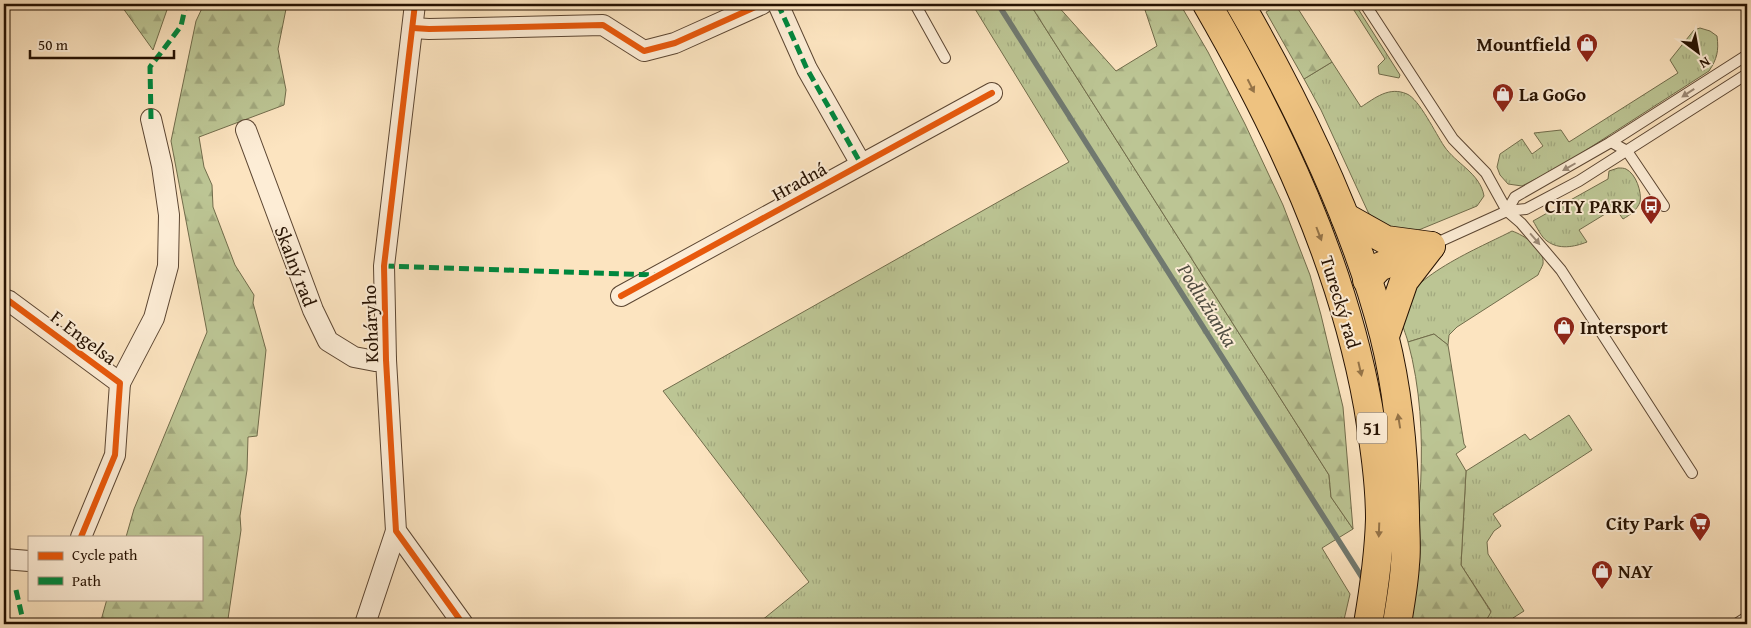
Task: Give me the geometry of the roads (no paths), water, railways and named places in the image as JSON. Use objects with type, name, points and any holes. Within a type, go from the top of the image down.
[{"type":"main road","name":"Turecký rad","points":[[1206,4],[1229,43],[1306,198],[1339,288],[1351,329],[1372,431],[1380,516],[1376,572],[1368,624]]},
{"type":"main road","name":"Turecký rad","points":[[1240,4],[1273,63],[1345,217],[1384,336],[1400,426],[1404,470],[1405,563],[1399,614]]},
{"type":"main road","points":[[1345,217],[1386,240],[1431,246]]},
{"type":"main road","points":[[1367,280],[1379,267],[1431,246]]},
{"type":"main road","points":[[1384,336],[1404,281],[1431,246]]},
{"type":"main road","points":[[1339,288],[1367,280],[1404,281]]},
{"type":"street","name":"Koháryho","points":[[396,531],[386,360],[384,266],[415,4]]},
{"type":"street","points":[[413,28],[602,25],[644,52],[676,43],[762,4]]},
{"type":"street","points":[[778,4],[807,69],[861,164]]},
{"type":"street","name":"Hradná","points":[[621,296],[992,93]]},
{"type":"street","name":"F. Engelsa","points":[[83,532],[115,455],[120,383],[154,318],[168,266],[169,215],[162,166],[151,119]]},
{"type":"street","name":"Skalný rad","points":[[246,130],[313,310],[328,341],[354,357],[386,360]]},
{"type":"street","name":"F. Engelsa","points":[[4,299],[120,383]]},
{"type":"street","points":[[365,624],[396,531]]},
{"type":"street","points":[[396,531],[463,624]]},
{"type":"street","points":[[4,559],[28,561]]},
{"type":"lane","points":[[915,4],[945,58]]},
{"type":"lane","points":[[1365,4],[1453,139],[1486,173],[1507,211],[1521,223],[1561,270],[1692,473]]},
{"type":"lane","points":[[1507,211],[1515,197],[1611,142],[1746,60]]},
{"type":"lane","points":[[1431,246],[1507,211],[1526,210],[1628,151],[1747,74]]},
{"type":"lane","points":[[1611,142],[1628,151],[1664,206]]},
{"type":"lane","points":[[1736,624],[1747,617]]},
{"type":"waterway","name":"Podlužianka","points":[[998,4],[1365,582]]},
{"type":"place","name":"Mountfield","points":[[1587,63]]},
{"type":"place","name":"La GoGo","points":[[1503,113]]},
{"type":"place","name":"CITY PARK","points":[[1651,225]]},
{"type":"place","name":"Intersport","points":[[1564,346]]},
{"type":"place","name":"City Park","points":[[1700,542]]},
{"type":"place","name":"NAY","points":[[1602,590]]}]
